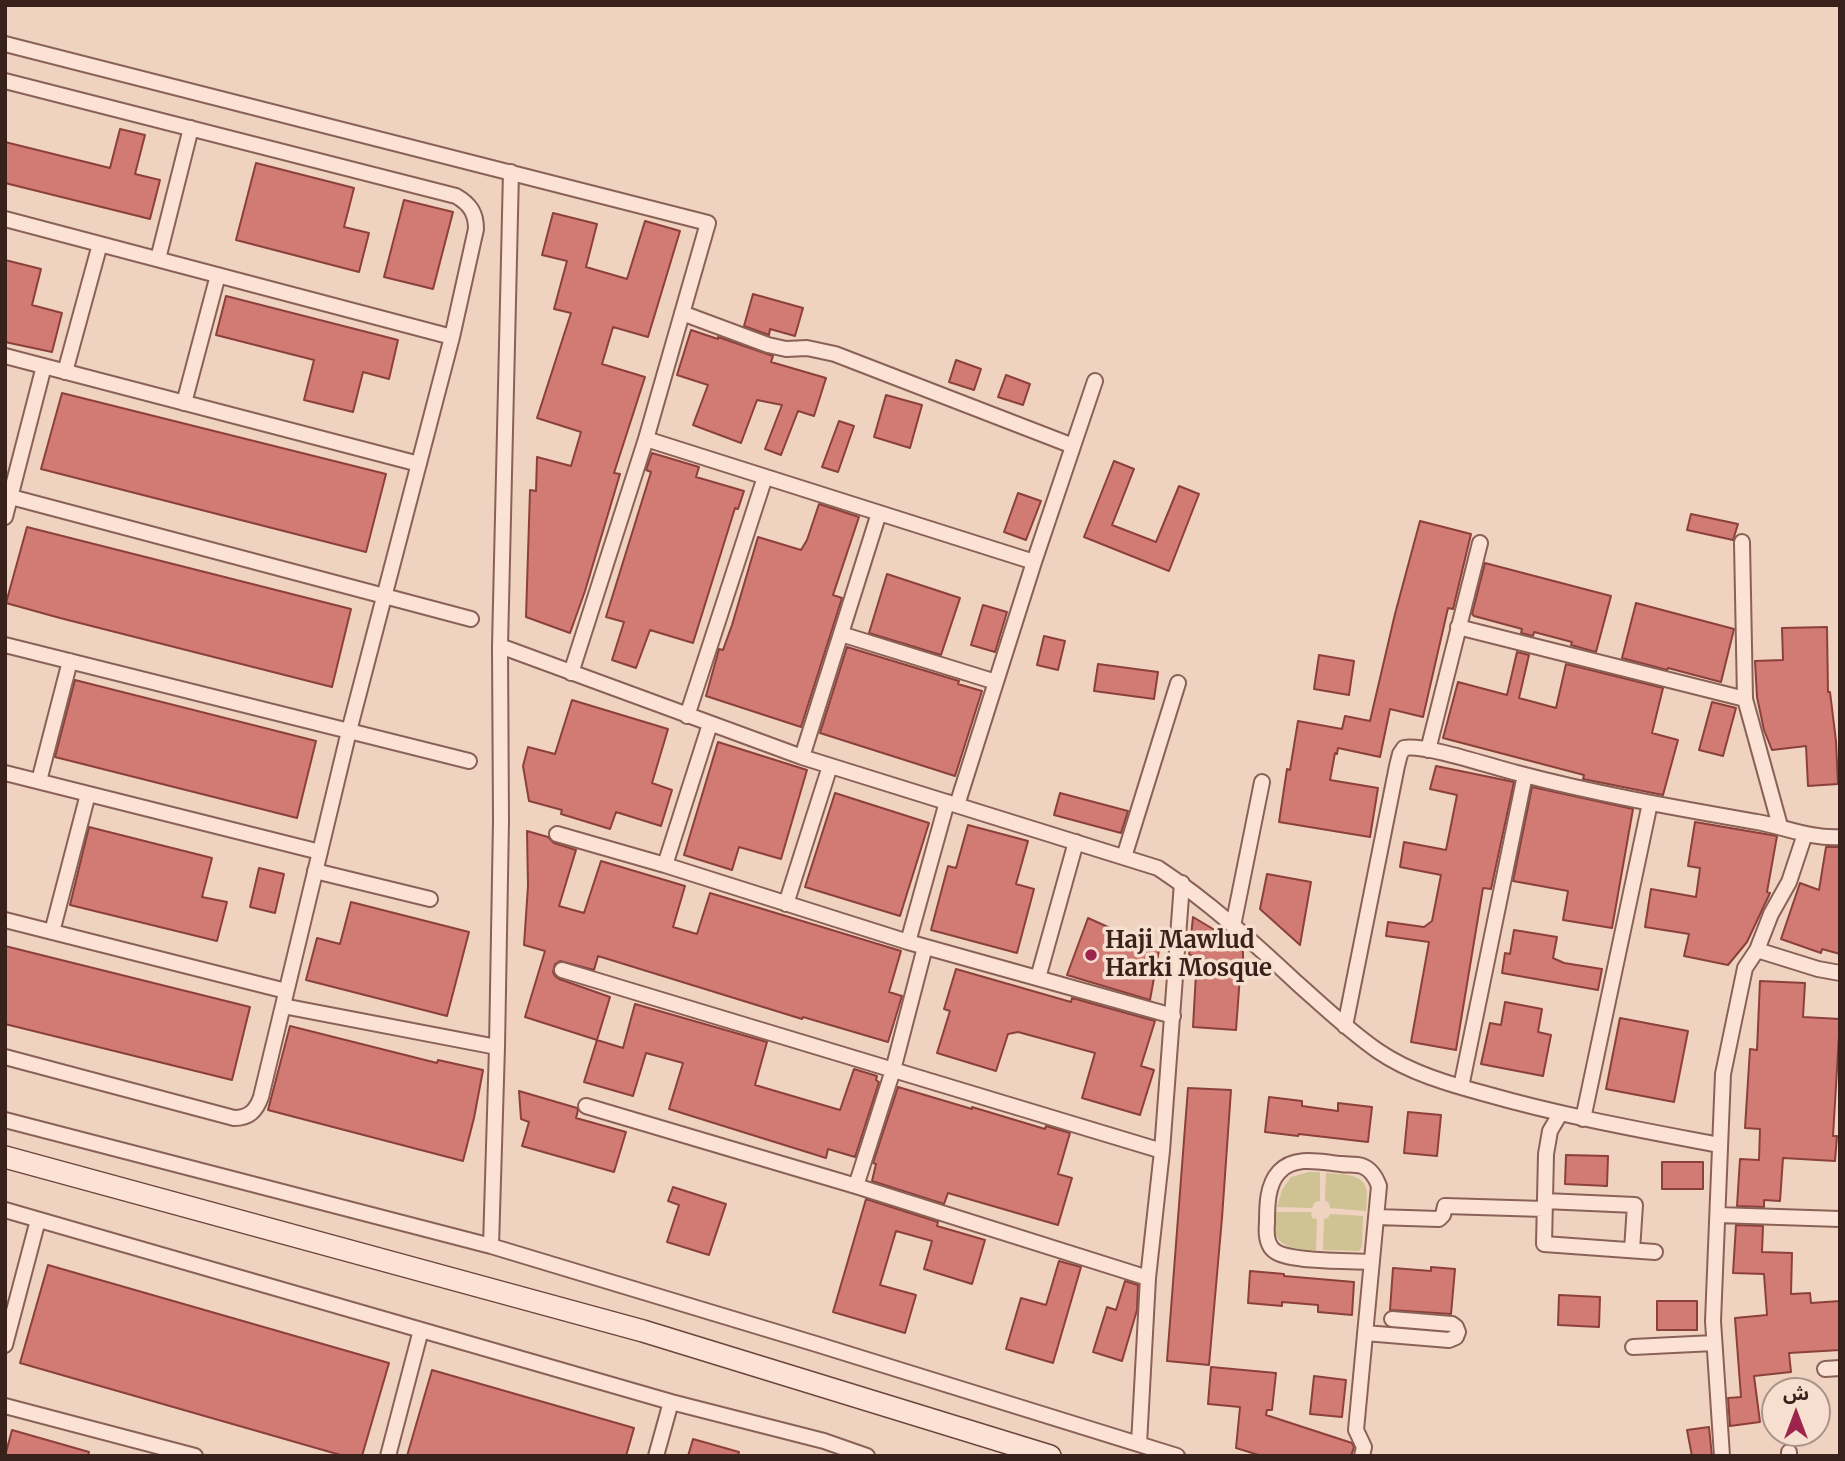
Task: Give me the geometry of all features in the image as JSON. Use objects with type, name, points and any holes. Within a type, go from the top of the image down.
[{"type":"street","points":[[5,44],[708,223],[646,439],[571,673]]},
{"type":"street","points":[[5,81],[456,195],[474,213],[476,229],[452,337],[349,731],[259,1103],[252,1113],[234,1118],[5,1058]]},
{"type":"street","points":[[158,259],[191,128]]},
{"type":"street","points":[[491,1246],[497,1047],[501,821],[500,646],[511,172]]},
{"type":"street","points":[[5,219],[452,337]]},
{"type":"street","points":[[65,372],[100,244]]},
{"type":"street","points":[[184,403],[218,275]]},
{"type":"street","points":[[682,313],[768,345],[786,349],[807,348],[835,354],[1073,446]]},
{"type":"street","points":[[5,356],[419,464]]},
{"type":"street","points":[[5,517],[44,366]]},
{"type":"street","points":[[908,942],[1095,381]]},
{"type":"street","points":[[646,439],[1034,562]]},
{"type":"street","points":[[687,716],[765,477]]},
{"type":"street","points":[[11,496],[471,619]]},
{"type":"street","points":[[802,757],[879,513]]},
{"type":"street","points":[[1742,542],[1745,699],[1780,826]]},
{"type":"street","points":[[1428,750],[1480,543]]},
{"type":"street","points":[[1458,627],[1745,699]]},
{"type":"street","points":[[841,634],[996,682]]},
{"type":"street","points":[[5,645],[469,761]]},
{"type":"street","points":[[500,646],[802,757],[1158,868],[1182,883],[1233,926],[1345,1027],[1381,1053],[1418,1072],[1461,1087],[1560,1114],[1719,1145]]},
{"type":"street","points":[[39,781],[70,661]]},
{"type":"street","points":[[1124,857],[1178,683]]},
{"type":"street","points":[[665,865],[710,724]]},
{"type":"street","points":[[1345,1027],[1400,754],[1404,748],[1428,750],[1650,803],[1780,826],[1825,838],[1840,837]]},
{"type":"street","points":[[786,904],[830,766]]},
{"type":"street","points":[[5,773],[320,852]]},
{"type":"street","points":[[1461,1087],[1525,775]]},
{"type":"street","points":[[1233,926],[1262,782]]},
{"type":"street","points":[[52,932],[88,794]]},
{"type":"street","points":[[1583,1119],[1650,803]]},
{"type":"street","points":[[557,834],[665,865],[908,942],[1173,1016]]},
{"type":"street","points":[[1722,1456],[1714,1343],[1723,1074],[1745,968],[1757,950],[1771,914],[1789,882],[1805,834]]},
{"type":"street","points":[[1038,978],[1076,842]]},
{"type":"street","points":[[315,871],[430,899]]},
{"type":"street","points":[[1139,1444],[1148,1279],[1162,1150],[1182,883]]},
{"type":"street","points":[[5,920],[286,991]]},
{"type":"street","points":[[856,1186],[893,1070],[925,947]]},
{"type":"street","points":[[1757,950],[1818,969],[1840,972]]},
{"type":"street","points":[[562,970],[1162,1150]]},
{"type":"street","points":[[283,1006],[497,1047]]},
{"type":"street","points":[[586,1106],[856,1186],[1148,1279]]},
{"type":"street","points":[[1560,1114],[1550,1131],[1546,1154],[1544,1244],[1655,1252]]},
{"type":"street","points":[[5,1120],[491,1246],[1177,1456]]},
{"type":"street","points":[[5,1157],[643,1331],[1050,1456]]},
{"type":"street","points":[[1362,1456],[1364,1447],[1356,1430],[1372,1262],[1379,1186],[1376,1177],[1362,1166],[1306,1161],[1281,1170],[1268,1196],[1266,1236],[1271,1247],[1277,1253],[1302,1259],[1372,1262]]},
{"type":"street","points":[[1376,1217],[1439,1219],[1445,1206],[1635,1205],[1632,1251]]},
{"type":"street","points":[[5,1210],[671,1402],[824,1441],[867,1456]]},
{"type":"street","points":[[1718,1215],[1840,1219]]},
{"type":"street","points":[[5,1345],[38,1220]]},
{"type":"street","points":[[1365,1333],[1449,1340],[1456,1337],[1458,1332],[1457,1327],[1452,1324],[1392,1319]]},
{"type":"street","points":[[388,1456],[421,1330]]},
{"type":"street","points":[[1633,1347],[1714,1343]]},
{"type":"street","points":[[656,1456],[671,1402]]},
{"type":"street","points":[[5,1406],[195,1456]]},
{"type":"shaded area","points":[[1320,1172],[1320,1201],[1315,1202],[1312,1208],[1277,1207],[1282,1190],[1291,1177]]},
{"type":"shaded area","points":[[1326,1173],[1360,1179],[1367,1191],[1366,1211],[1330,1208],[1325,1200]]},
{"type":"shaded area","points":[[1275,1212],[1311,1212],[1312,1218],[1317,1219],[1316,1250],[1297,1249],[1281,1242],[1275,1231]]},
{"type":"shaded area","points":[[1330,1214],[1363,1216],[1362,1246],[1359,1251],[1323,1250],[1324,1219]]},
{"type":"building","points":[[120,129],[145,135],[135,174],[160,180],[150,219],[5,183],[5,142],[110,168]]},
{"type":"building","points":[[256,163],[354,188],[344,227],[369,233],[359,272],[236,240]]},
{"type":"building","points":[[404,200],[453,212],[433,289],[384,277]]},
{"type":"building","points":[[553,213],[597,224],[586,267],[627,279],[645,221],[680,231],[648,337],[613,327],[602,364],[645,377],[614,473],[620,474],[570,633],[526,617],[530,490],[536,491],[537,457],[571,466],[581,432],[537,418],[571,313],[554,309],[567,261],[542,255]]},
{"type":"building","points":[[5,260],[41,269],[32,305],[62,313],[52,352],[5,342]]},
{"type":"building","points":[[753,294],[803,308],[795,336],[770,329],[769,335],[744,326]]},
{"type":"building","points":[[226,296],[398,340],[389,379],[363,372],[353,412],[304,400],[314,360],[216,335]]},
{"type":"building","points":[[691,330],[773,356],[771,362],[826,378],[814,416],[798,411],[781,455],[765,449],[782,405],[757,400],[741,443],[693,425],[708,385],[677,375]]},
{"type":"building","points":[[956,360],[981,369],[974,390],[949,382]]},
{"type":"building","points":[[1006,375],[1030,384],[1023,405],[998,397]]},
{"type":"building","points":[[62,393],[386,474],[366,552],[41,469]]},
{"type":"building","points":[[886,395],[922,405],[910,448],[874,437]]},
{"type":"building","points":[[839,421],[854,426],[838,472],[822,467]]},
{"type":"building","points":[[652,453],[699,467],[696,477],[744,491],[738,509],[735,508],[693,643],[650,630],[636,668],[612,660],[624,622],[606,617],[651,472],[646,470]]},
{"type":"building","points":[[1114,461],[1134,469],[1112,525],[1156,542],[1179,486],[1199,494],[1169,571],[1084,537]]},
{"type":"building","points":[[1018,493],[1041,501],[1026,540],[1004,532]]},
{"type":"building","points":[[819,504],[859,517],[833,595],[842,598],[801,727],[706,696],[719,649],[723,650],[732,625],[758,537],[801,550]]},
{"type":"building","points":[[1691,514],[1738,524],[1733,540],[1687,530]]},
{"type":"building","points":[[1420,521],[1471,534],[1453,609],[1448,608],[1423,717],[1390,709],[1380,757],[1338,748],[1337,754],[1335,753],[1330,780],[1378,788],[1370,837],[1279,822],[1298,721],[1342,729],[1345,716],[1370,721]]},
{"type":"building","points":[[27,527],[351,609],[332,687],[6,603]]},
{"type":"building","points":[[1485,563],[1611,596],[1596,652],[1571,645],[1572,642],[1534,632],[1533,636],[1521,633],[1522,629],[1474,616],[1472,614]]},
{"type":"building","points":[[887,574],[960,598],[941,655],[869,633]]},
{"type":"building","points":[[1636,603],[1734,629],[1721,682],[1622,658]]},
{"type":"building","points":[[983,605],[1007,612],[995,652],[971,645]]},
{"type":"building","points":[[1827,627],[1828,692],[1836,741],[1838,784],[1808,786],[1806,746],[1772,750],[1764,730],[1757,697],[1755,661],[1783,660],[1782,628]]},
{"type":"building","points":[[1044,636],[1065,641],[1058,670],[1037,665]]},
{"type":"building","points":[[847,647],[959,681],[958,684],[982,691],[955,776],[820,733]]},
{"type":"building","points":[[1517,652],[1529,655],[1519,698],[1556,708],[1566,664],[1663,688],[1652,733],[1678,740],[1663,795],[1583,779],[1584,775],[1443,738],[1458,682],[1507,695]]},
{"type":"building","points":[[1319,655],[1354,661],[1349,695],[1314,689]]},
{"type":"building","points":[[1098,664],[1158,672],[1154,699],[1094,691]]},
{"type":"building","points":[[75,680],[316,741],[297,818],[55,757]]},
{"type":"building","points":[[572,700],[668,729],[652,783],[672,790],[661,826],[616,812],[610,829],[561,814],[562,810],[529,801],[523,766],[528,747],[555,754]]},
{"type":"building","points":[[1712,702],[1736,708],[1723,756],[1699,750]]},
{"type":"building","points":[[718,742],[807,770],[781,859],[739,847],[732,870],[684,855]]},
{"type":"building","points":[[1436,766],[1514,782],[1491,889],[1483,888],[1456,1050],[1411,1042],[1429,942],[1386,936],[1388,922],[1424,927],[1432,921],[1441,875],[1400,867],[1404,842],[1446,850],[1457,795],[1430,789]]},
{"type":"building","points":[[1532,787],[1633,809],[1612,928],[1563,920],[1568,891],[1513,881]]},
{"type":"building","points":[[835,793],[929,823],[900,916],[805,887]]},
{"type":"building","points":[[1060,793],[1128,811],[1121,833],[1054,815]]},
{"type":"building","points":[[1695,822],[1777,836],[1767,892],[1770,893],[1747,942],[1728,965],[1684,956],[1689,934],[1645,927],[1651,889],[1696,897],[1700,868],[1688,866]]},
{"type":"building","points":[[968,825],[1028,841],[1016,884],[1034,889],[1017,953],[931,930],[948,866],[956,868]]},
{"type":"building","points":[[89,827],[212,858],[202,897],[227,902],[217,941],[70,905]]},
{"type":"building","points":[[527,831],[576,850],[559,906],[584,913],[601,861],[685,886],[673,927],[697,934],[710,893],[901,951],[889,992],[902,996],[888,1042],[803,1017],[802,1019],[598,956],[594,970],[560,961],[555,964],[553,972],[559,979],[610,997],[597,1040],[525,1017],[545,951],[524,945],[528,886]]},
{"type":"building","points":[[1826,847],[1840,847],[1840,954],[1822,949],[1821,953],[1781,939],[1800,883],[1819,890]]},
{"type":"building","points":[[259,868],[284,874],[275,913],[250,907]]},
{"type":"building","points":[[1267,874],[1311,882],[1300,945],[1260,909]]},
{"type":"building","points":[[351,902],[469,932],[447,1016],[306,980],[317,938],[340,944]]},
{"type":"building","points":[[1193,917],[1243,947],[1243,976],[1240,976],[1236,1030],[1193,1027],[1197,956],[1189,955]]},
{"type":"building","points":[[1088,918],[1159,950],[1150,1000],[1067,975]]},
{"type":"building","points":[[1514,930],[1557,937],[1553,958],[1564,963],[1602,969],[1598,990],[1502,973],[1505,953],[1510,954]]},
{"type":"building","points":[[5,946],[250,1007],[232,1080],[5,1024]]},
{"type":"building","points":[[956,969],[1071,1002],[1072,998],[1155,1021],[1141,1066],[1154,1070],[1140,1115],[1082,1098],[1095,1053],[1018,1032],[1008,1034],[996,1071],[937,1053],[950,1011],[944,1009]]},
{"type":"building","points":[[1760,981],[1805,983],[1803,1017],[1840,1019],[1833,1136],[1837,1136],[1835,1161],[1783,1158],[1780,1201],[1764,1200],[1764,1207],[1737,1206],[1740,1159],[1759,1160],[1760,1129],[1745,1128],[1750,1049],[1757,1050]]},
{"type":"building","points":[[1505,1002],[1542,1009],[1538,1032],[1551,1035],[1543,1076],[1481,1064],[1490,1023],[1501,1025]]},
{"type":"building","points":[[635,1004],[767,1042],[755,1085],[840,1110],[854,1069],[877,1076],[876,1080],[879,1082],[855,1157],[828,1149],[826,1158],[669,1109],[683,1063],[646,1053],[633,1096],[584,1082],[597,1040],[623,1048]]},
{"type":"building","points":[[1620,1018],[1688,1031],[1674,1102],[1606,1089]]},
{"type":"building","points":[[290,1026],[437,1063],[438,1060],[483,1070],[463,1161],[268,1110]]},
{"type":"building","points":[[898,1087],[1045,1129],[1046,1126],[1070,1133],[1058,1174],[1072,1178],[1058,1225],[948,1193],[944,1204],[872,1181],[876,1164],[873,1163]]},
{"type":"building","points":[[1188,1088],[1231,1090],[1209,1365],[1167,1361]]},
{"type":"building","points":[[519,1091],[577,1108],[576,1118],[626,1132],[614,1172],[522,1146],[529,1122],[521,1119]]},
{"type":"building","points":[[1269,1097],[1302,1101],[1302,1106],[1338,1111],[1338,1103],[1372,1107],[1368,1142],[1265,1132]]},
{"type":"building","points":[[1408,1112],[1441,1115],[1437,1156],[1404,1153]]},
{"type":"building","points":[[1566,1155],[1608,1156],[1607,1186],[1565,1184]]},
{"type":"building","points":[[1662,1162],[1703,1162],[1703,1189],[1662,1189]]},
{"type":"building","points":[[673,1187],[726,1204],[709,1255],[667,1242],[679,1205],[668,1201]]},
{"type":"building","points":[[866,1199],[938,1222],[937,1226],[985,1240],[972,1284],[924,1269],[932,1241],[896,1231],[880,1285],[916,1295],[905,1333],[833,1312]]},
{"type":"building","points":[[1736,1225],[1763,1226],[1762,1252],[1792,1253],[1791,1294],[1810,1293],[1811,1303],[1840,1301],[1840,1350],[1789,1353],[1791,1372],[1754,1376],[1760,1422],[1730,1426],[1728,1398],[1741,1397],[1735,1318],[1767,1315],[1764,1274],[1733,1273]]},
{"type":"building","points":[[1059,1261],[1081,1267],[1053,1363],[1006,1349],[1021,1298],[1046,1305]]},
{"type":"building","points":[[48,1265],[389,1363],[362,1456],[344,1456],[20,1363]]},
{"type":"building","points":[[1431,1267],[1455,1269],[1451,1314],[1390,1310],[1393,1268],[1431,1271]]},
{"type":"building","points":[[1250,1271],[1354,1282],[1352,1315],[1318,1312],[1318,1305],[1248,1303]]},
{"type":"building","points":[[1125,1281],[1138,1285],[1137,1310],[1122,1361],[1093,1352],[1107,1307],[1116,1310]]},
{"type":"building","points":[[1559,1295],[1600,1297],[1599,1327],[1558,1325]]},
{"type":"building","points":[[1657,1301],[1697,1301],[1697,1330],[1657,1330]]},
{"type":"building","points":[[1211,1367],[1276,1373],[1272,1410],[1267,1410],[1266,1415],[1352,1443],[1354,1447],[1351,1456],[1262,1456],[1236,1448],[1240,1407],[1208,1404]]},
{"type":"building","points":[[432,1370],[634,1428],[626,1456],[407,1456]]},
{"type":"building","points":[[1314,1376],[1346,1380],[1342,1417],[1310,1414]]},
{"type":"building","points":[[1709,1427],[1712,1456],[1692,1456],[1687,1430]]},
{"type":"building","points":[[12,1430],[89,1452],[88,1456],[5,1456]]},
{"type":"building","points":[[693,1439],[739,1452],[738,1456],[688,1456]]},
{"type":"place","name":"Haji Mawlud Harki Mosque","points":[[1091,955]]}]
